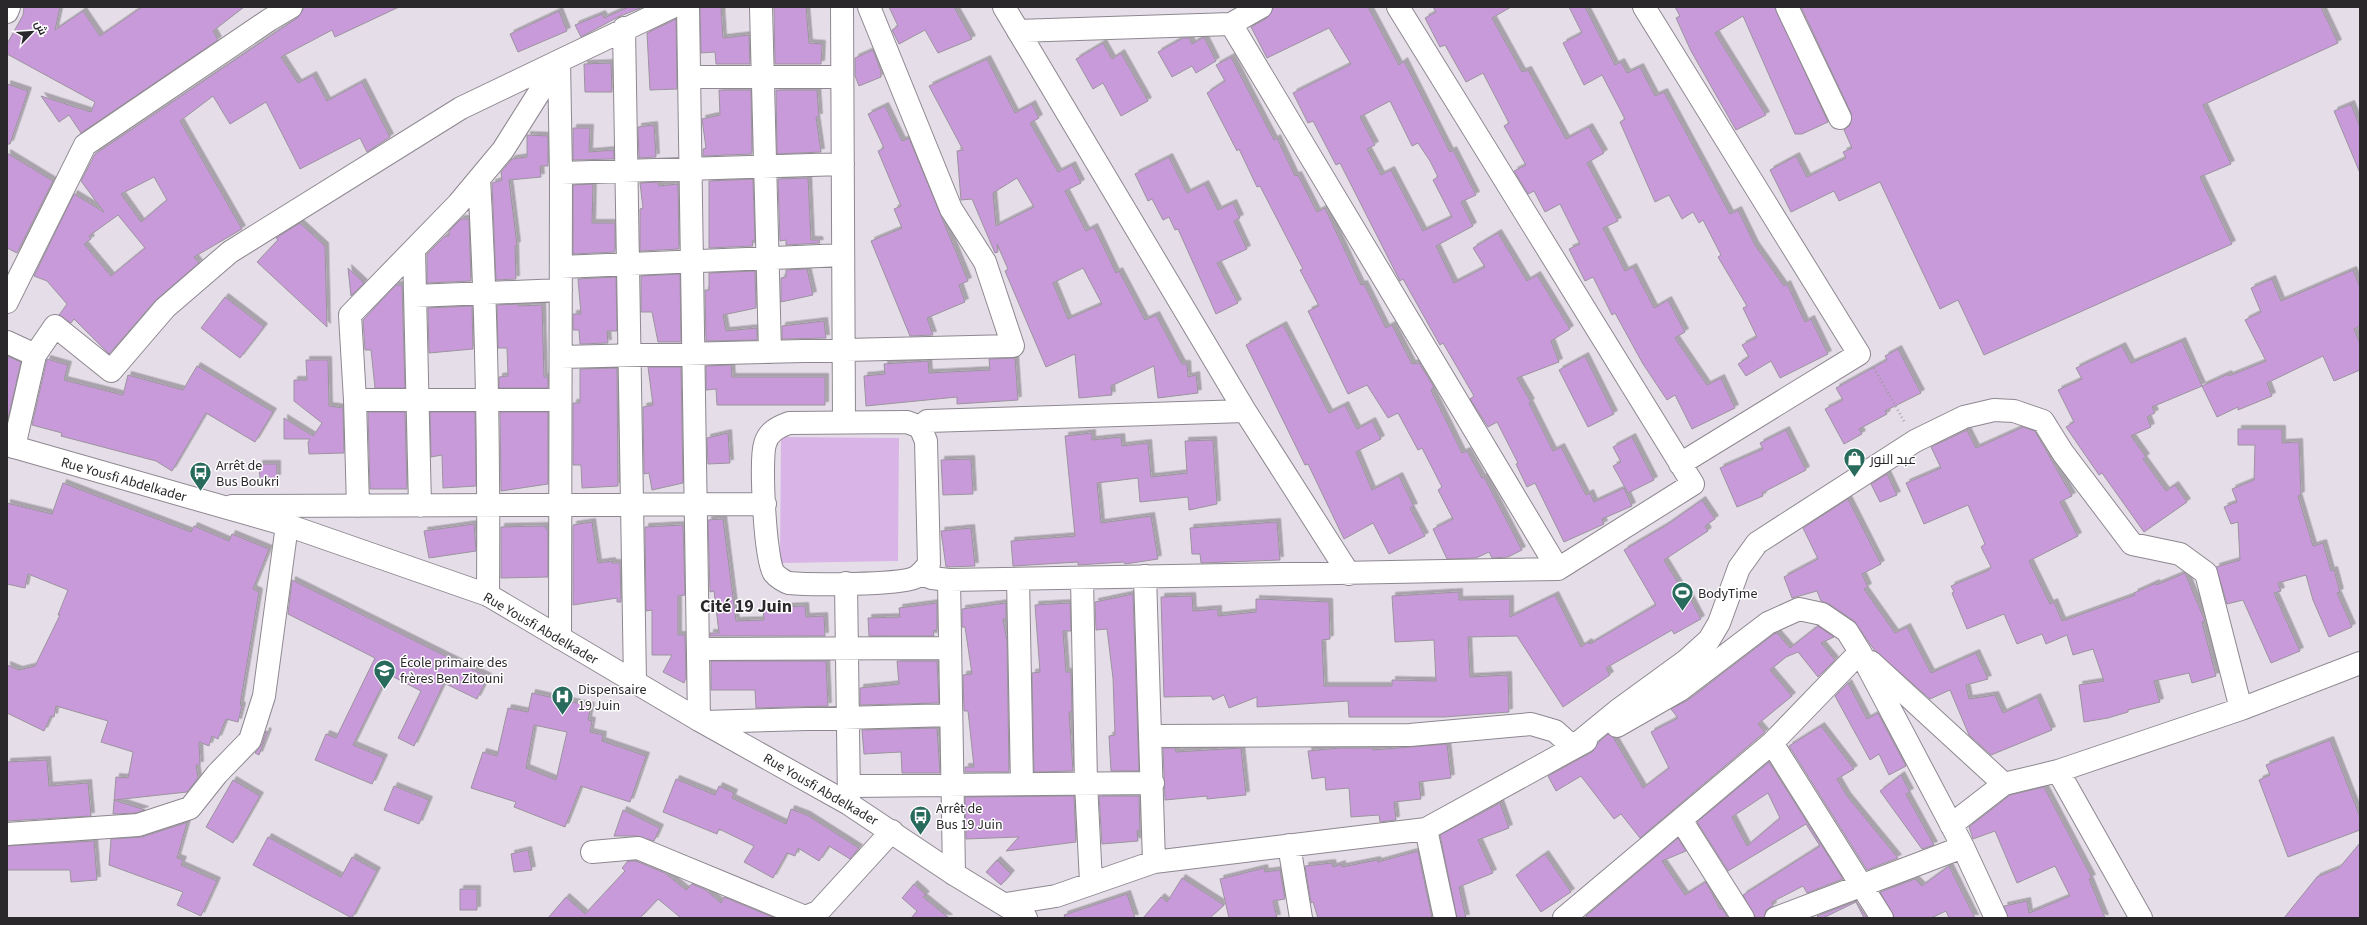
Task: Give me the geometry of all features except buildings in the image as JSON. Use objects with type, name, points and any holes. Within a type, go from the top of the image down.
[{"type":"street","points":[[7,12],[9,7]]},
{"type":"street","points":[[7,302],[85,145],[269,20],[291,7]]},
{"type":"street","points":[[10,446],[35,355],[55,326],[111,371],[165,308],[230,252],[461,108],[624,28],[672,7]]},
{"type":"street","points":[[688,7],[698,649],[702,721],[951,715]]},
{"type":"street","points":[[761,7],[770,352]]},
{"type":"street","points":[[842,7],[844,422]]},
{"type":"street","points":[[561,357],[1013,346],[985,262],[951,209],[870,7]]},
{"type":"street","points":[[1004,7],[1245,411],[1349,574]]},
{"type":"street","points":[[1018,31],[1232,24],[1261,7]]},
{"type":"street","points":[[922,574],[932,578],[949,580],[1558,570],[1693,484],[1398,7]]},
{"type":"street","points":[[1644,7],[1859,354],[1680,464]]},
{"type":"street","points":[[1787,7],[1840,118]]},
{"type":"street","points":[[1232,24],[1558,570]]},
{"type":"street","points":[[624,28],[635,682]]},
{"type":"street","points":[[559,61],[561,173],[560,638]]},
{"type":"street","points":[[358,506],[355,400],[350,315],[414,250],[503,150],[559,61]]},
{"type":"street","points":[[689,77],[842,77]]},
{"type":"street","points":[[561,173],[842,164]]},
{"type":"street","points":[[478,179],[486,293],[489,505],[488,595]]},
{"type":"street","points":[[414,250],[420,506]]},
{"type":"street","points":[[561,267],[843,255]]},
{"type":"street","points":[[415,296],[561,290]]},
{"type":"street","points":[[7,342],[35,355]]},
{"type":"street","points":[[355,400],[560,400]]},
{"type":"street","points":[[1573,747],[1617,711],[1687,660],[1709,640],[1719,623],[1739,568],[1757,543],[1915,441],[1964,417],[1994,410],[2014,411],[2043,421],[2063,453],[2132,544],[2180,554],[2206,573],[2241,709]]},
{"type":"street","points":[[920,427],[927,421],[1245,411]]},
{"type":"street","points":[[907,422],[920,427],[926,441],[929,564],[922,574],[904,581],[846,583],[788,583],[775,575],[770,567],[768,556],[765,504],[764,445],[770,434],[779,427],[789,423],[907,422]]},
{"type":"street","name":"Rue Yousfi Abdelkader","points":[[10,446],[287,525],[488,595],[702,721],[849,795],[892,831],[954,874],[1006,904],[1026,918]]},
{"type":"street","points":[[222,506],[765,504]]},
{"type":"street","points":[[7,834],[138,825],[190,808],[217,774],[250,740],[264,696],[287,525]]},
{"type":"street","points":[[1145,576],[1152,736],[1154,862]]},
{"type":"street","points":[[1082,578],[1086,783],[1091,882]]},
{"type":"street","points":[[1018,579],[1022,784]]},
{"type":"street","points":[[949,580],[954,874]]},
{"type":"street","points":[[846,583],[849,795],[952,785],[1152,783]]},
{"type":"street","points":[[1006,904],[1056,896],[1091,882],[1154,862],[1426,828],[1573,747],[1613,728],[1680,690],[1768,623],[1799,609],[1822,614],[1847,631],[1860,652],[1963,846],[1996,918]]},
{"type":"street","points":[[698,649],[950,648]]},
{"type":"street","points":[[1564,918],[1772,742],[1860,652]]},
{"type":"street","points":[[1860,652],[2004,784]]},
{"type":"street","points":[[1951,824],[2004,784],[2058,771],[2241,709],[2360,663]]},
{"type":"street","points":[[1152,736],[1410,734],[1531,724],[1555,731],[1573,747]]},
{"type":"street","points":[[1772,742],[1882,918]]},
{"type":"street","points":[[2058,771],[2141,918]]},
{"type":"street","points":[[1681,820],[1743,918]]},
{"type":"street","points":[[1426,828],[1445,918]]},
{"type":"street","points":[[592,852],[638,848],[805,917],[818,912],[892,831]]},
{"type":"street","points":[[1289,845],[1301,918]]},
{"type":"street","points":[[1776,918],[1963,846]]},
{"type":"path","points":[[1859,354],[1873,366],[1915,441]]},
{"type":"shaded area","points":[[781,437],[899,438],[898,561],[780,563]]},
{"type":"place","name":"عبد النور","points":[[1854,478]]},
{"type":"place","name":"Arrêt de Bus Boukri","points":[[200,492]]},
{"type":"place","name":"BodyTime","points":[[1682,612]]},
{"type":"place","name":"École primaire des frères Ben Zitouni","points":[[384,690]]},
{"type":"place","name":"Dispensaire 19 Juin","points":[[563,716]]},
{"type":"place","name":"Arrêt de Bus 19 Juin","points":[[920,836]]},
{"type":"district","name":"Cité 19 Juin","points":[[746,606]]}]
